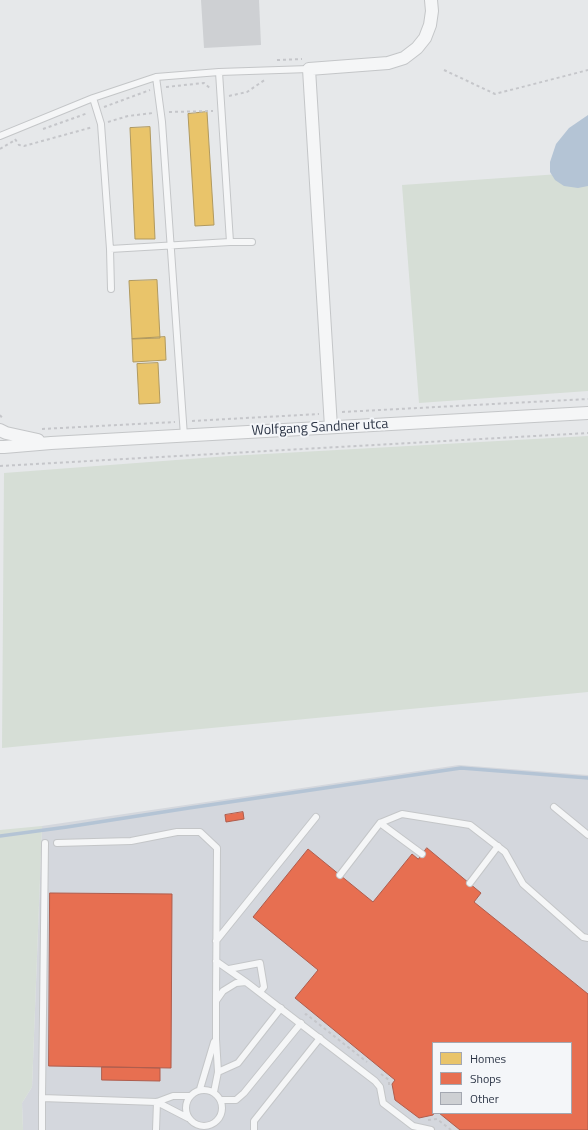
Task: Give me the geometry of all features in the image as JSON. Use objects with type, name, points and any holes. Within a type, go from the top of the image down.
[{"type":"street","points":[[331,427],[306,64],[388,63],[404,58],[425,38],[430,25],[432,11],[431,0]]},
{"type":"street","name":"Wolfgang Sandner utca","points":[[0,446],[4,447],[51,443],[588,413]]},
{"type":"street","name":"Wolfgang Sandner utca","points":[[0,430],[6,433],[51,443]]},
{"type":"lane","points":[[0,136],[93,98],[156,77],[306,64]]},
{"type":"lane","points":[[219,72],[222,98],[230,242]]},
{"type":"lane","points":[[156,77],[161,112],[184,436]]},
{"type":"lane","points":[[93,98],[101,124],[110,250],[111,289]]},
{"type":"lane","points":[[110,250],[230,242],[252,242]]},
{"type":"lane","points":[[554,807],[588,835]]},
{"type":"lane","points":[[340,875],[380,823],[402,814],[470,825],[505,852],[523,884],[583,937],[588,938]]},
{"type":"lane","points":[[216,941],[316,817]]},
{"type":"lane","points":[[380,823],[422,854]]},
{"type":"lane","points":[[57,843],[131,841],[177,832],[200,832],[217,848],[216,1039],[218,1072],[214,1092]]},
{"type":"lane","points":[[42,1130],[45,843]]},
{"type":"lane","points":[[470,883],[498,846]]},
{"type":"lane","points":[[216,961],[260,992],[375,1081],[380,1087],[383,1103],[413,1126],[431,1130]]},
{"type":"lane","points":[[229,969],[260,963],[264,987],[260,992]]},
{"type":"lane","points":[[216,1001],[223,991],[236,983],[246,982]]},
{"type":"lane","points":[[218,1072],[238,1063],[281,1008]]},
{"type":"lane","points":[[221,1100],[236,1100],[244,1093],[301,1023]]},
{"type":"lane","points":[[254,1130],[254,1121],[320,1038]]},
{"type":"lane","points":[[200,1090],[216,1039]]},
{"type":"lane","points":[[207,1089],[214,1092],[221,1100],[222,1112],[219,1118],[210,1127],[194,1127],[188,1118],[185,1107],[189,1096],[194,1092],[207,1089]]},
{"type":"lane","points":[[42,1098],[157,1102],[173,1096],[189,1096]]},
{"type":"lane","points":[[157,1102],[188,1118]]},
{"type":"lane","points":[[156,1130],[157,1102]]},
{"type":"path","points":[[273,60],[306,64]]},
{"type":"path","points":[[444,70],[495,94],[588,70]]},
{"type":"path","points":[[99,109],[158,88],[204,83],[222,98],[247,92],[268,78]]},
{"type":"path","points":[[13,131],[19,145],[24,146],[128,116],[161,112],[222,110]]},
{"type":"path","points":[[40,130],[92,112]]},
{"type":"path","points":[[0,149],[17,139]]},
{"type":"path","points":[[42,429],[588,399]]},
{"type":"path","points":[[317,414],[318,420]]},
{"type":"path","points":[[0,466],[588,434]]},
{"type":"shaded area","points":[[588,172],[588,391],[419,403],[402,185]]},
{"type":"shaded area","points":[[588,436],[588,692],[2,748],[4,473],[229,456]]},
{"type":"shaded area","points":[[459,765],[588,775],[588,1130],[23,1130],[22,1103],[32,1087],[42,826]]},
{"type":"shaded area","points":[[42,826],[32,1087],[22,1103],[23,1130],[0,1130],[0,830]]},
{"type":"water","points":[[588,115],[588,186],[578,188],[564,186],[555,180],[550,172],[550,162],[556,144],[569,128]]},
{"type":"building: Homes","points":[[207,112],[214,225],[195,226],[188,114]]},
{"type":"building: Homes","points":[[150,127],[155,239],[135,239],[130,128]]},
{"type":"building: Homes","points":[[157,280],[160,338],[132,339],[129,281]]},
{"type":"building: Homes","points":[[165,337],[166,360],[133,362],[132,339]]},
{"type":"building: Homes","points":[[158,363],[160,403],[139,404],[137,364]]},
{"type":"building: Shops","points":[[243,812],[244,819],[226,822],[225,815]]},
{"type":"building: Shops","points":[[427,848],[481,893],[474,902],[588,994],[588,1130],[460,1130],[440,1114],[572,1114],[572,1042],[432,1042],[432,1114],[434,1114],[419,1118],[395,1100],[392,1084],[395,1080],[295,998],[318,970],[253,917],[308,849],[373,902],[412,854],[418,859]]},
{"type":"building: Shops","points":[[50,893],[172,894],[171,1068],[49,1066]]},
{"type":"building: Shops","points":[[102,1067],[160,1068],[160,1081],[102,1080]]},
{"type":"building: Other","points":[[201,0],[259,0],[261,45],[204,48]]},
{"type":"waterway","points":[[0,836],[461,768],[588,778]]}]
